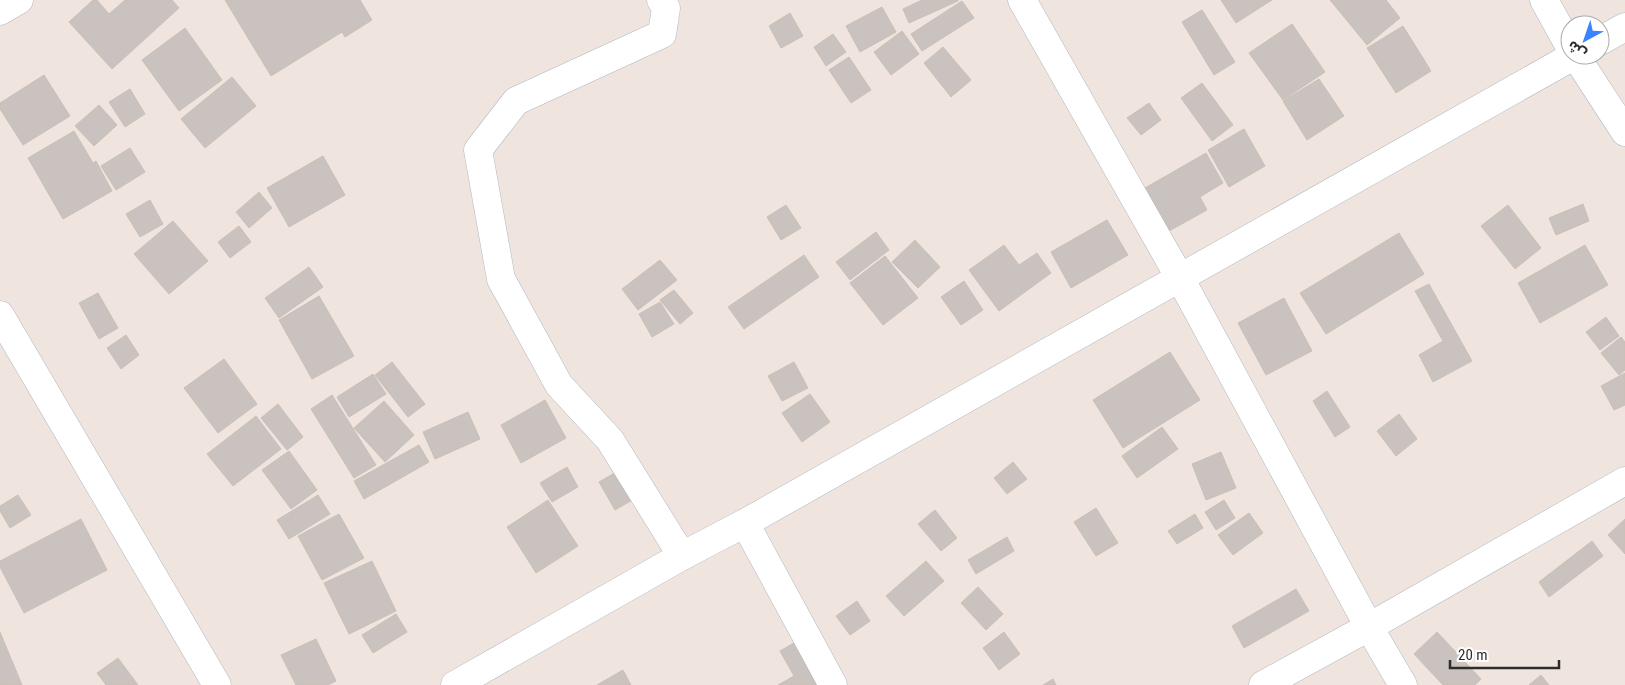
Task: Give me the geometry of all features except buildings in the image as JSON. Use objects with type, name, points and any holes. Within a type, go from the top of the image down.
[{"type":"street","points":[[0,11],[19,0]]},
{"type":"street","points":[[661,0],[666,8],[662,34],[516,102],[478,150],[501,279],[559,385],[610,440],[682,556]]},
{"type":"street","points":[[1022,0],[1180,278],[1369,627],[1403,685]]},
{"type":"street","points":[[1544,0],[1560,29]]},
{"type":"street","points":[[1610,35],[1625,27]]},
{"type":"street","points":[[455,685],[1560,63]]},
{"type":"street","points":[[1581,65],[1625,132]]},
{"type":"street","points":[[0,315],[217,685]]},
{"type":"street","points":[[1263,685],[1369,627],[1625,481]]},
{"type":"street","points":[[745,523],[834,685]]}]
